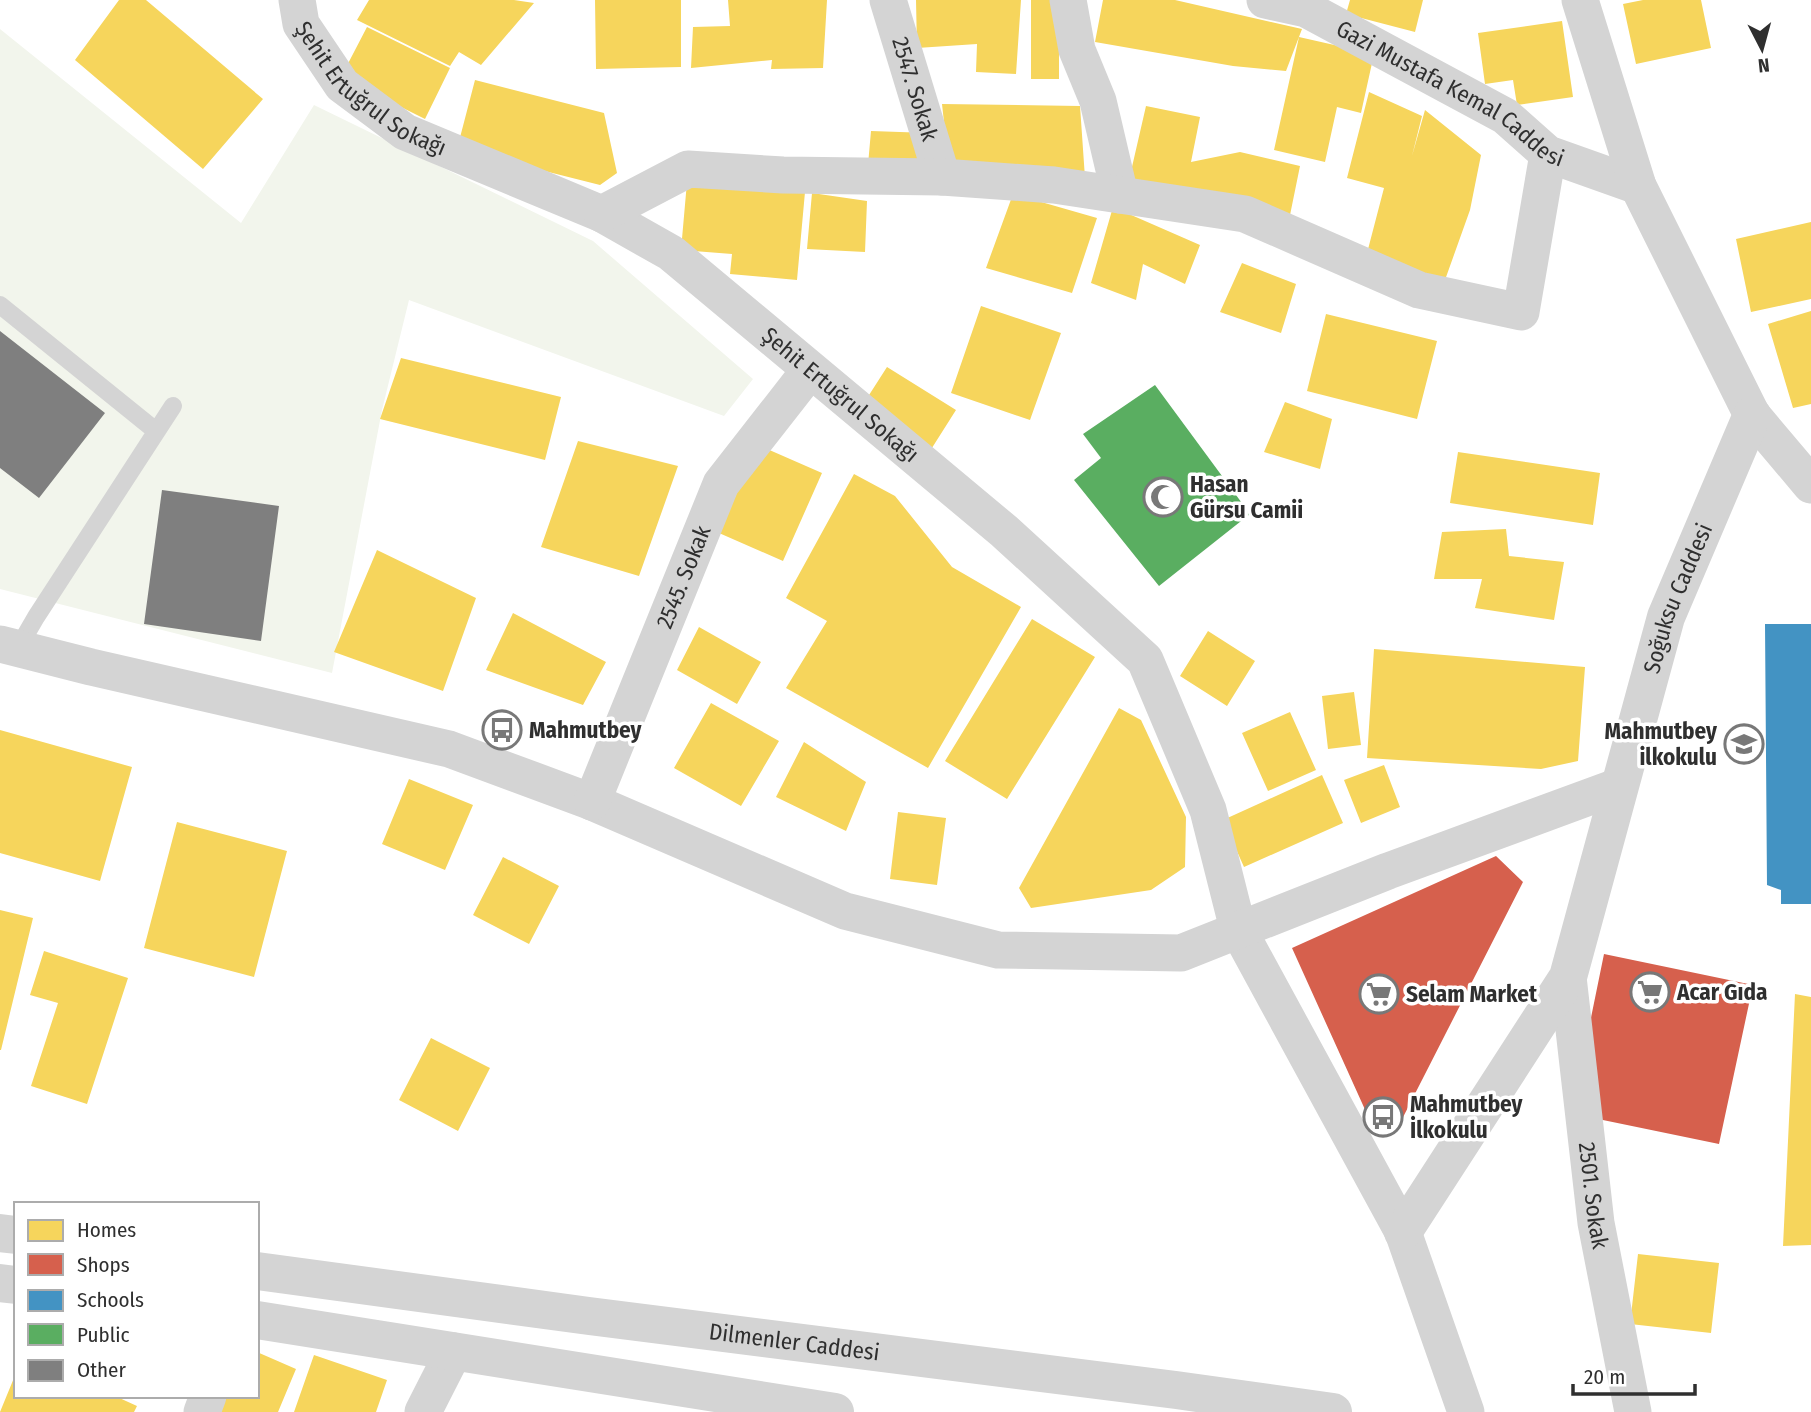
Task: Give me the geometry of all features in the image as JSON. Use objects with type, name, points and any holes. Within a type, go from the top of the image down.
[{"type":"street","name":"Şehit Ertuğrul Sokağı","points":[[297,0],[301,24],[342,85],[405,132],[603,214],[671,253],[1004,531],[1144,660],[1208,810],[1238,929],[1404,1232],[1466,1412]]},
{"type":"street","name":"2547. Sokak","points":[[888,0],[942,177]]},
{"type":"street","points":[[1068,0],[1077,50],[1098,101],[1120,195]]},
{"type":"street","name":"Gazi Mustafa Kemal Caddesi","points":[[1265,0],[1306,9],[1505,116],[1548,154],[1638,186]]},
{"type":"street","points":[[1580,0],[1638,186],[1752,415],[1811,485]]},
{"type":"street","points":[[603,214],[688,169],[783,175],[942,177],[1054,184],[1245,214],[1419,290],[1521,312],[1548,154]]},
{"type":"street","name":"2545. Sokak","points":[[592,802],[721,484],[810,370]]},
{"type":"street","name":"Soğuksu Caddesi","points":[[1404,1232],[1568,977],[1666,617],[1752,415]]},
{"type":"street","points":[[9,646],[449,749],[592,802],[845,911],[999,950],[1181,953],[1238,929],[1619,786]]},
{"type":"street","name":"2501. Sokak","points":[[1568,977],[1596,1223],[1633,1412]]},
{"type":"street","name":"Dilmenler Caddesi","points":[[259,1271],[1333,1412]]},
{"type":"street","points":[[259,1320],[835,1412]]},
{"type":"street","points":[[428,1411],[454,1352]]},
{"type":"lane","points":[[0,305],[156,431]]},
{"type":"lane","points":[[9,646],[36,617],[173,406]]},
{"type":"shaded area","points":[[0,29],[241,223],[314,105],[593,241],[753,379],[724,416],[409,300],[382,410],[332,673],[0,589]]},
{"type":"building: Homes","points":[[119,0],[146,0],[263,99],[203,169],[75,60]]},
{"type":"building: Homes","points":[[369,0],[514,0],[534,3],[481,65],[459,52],[450,66],[357,20]]},
{"type":"building: Homes","points":[[595,0],[681,0],[681,67],[596,69]]},
{"type":"building: Homes","points":[[728,0],[827,0],[823,68],[771,69],[772,60],[691,68],[693,27],[730,26]]},
{"type":"building: Homes","points":[[916,0],[1021,0],[1016,74],[976,72],[977,44],[917,48]]},
{"type":"building: Homes","points":[[1031,0],[1059,0],[1059,79],[1031,79]]},
{"type":"building: Homes","points":[[1103,0],[1175,0],[1302,29],[1286,71],[1233,66],[1095,42]]},
{"type":"building: Homes","points":[[1350,0],[1423,0],[1415,32],[1346,14]]},
{"type":"building: Homes","points":[[1643,0],[1701,0],[1711,48],[1636,64],[1623,4]]},
{"type":"building: Homes","points":[[1562,21],[1573,97],[1517,105],[1513,80],[1485,84],[1478,33]]},
{"type":"building: Homes","points":[[367,27],[450,68],[425,119],[341,77]]},
{"type":"building: Homes","points":[[1299,37],[1374,54],[1361,113],[1337,107],[1325,162],[1274,150]]},
{"type":"building: Homes","points":[[475,80],[604,113],[617,173],[600,185],[457,149]]},
{"type":"building: Homes","points":[[1369,92],[1422,116],[1412,156],[1425,110],[1481,155],[1470,210],[1445,280],[1366,257],[1384,188],[1347,178]]},
{"type":"building: Homes","points":[[942,104],[1080,106],[1085,178],[950,177]]},
{"type":"building: Homes","points":[[1146,106],[1200,117],[1191,162],[1240,152],[1300,166],[1289,220],[1129,180]]},
{"type":"building: Homes","points":[[871,131],[929,133],[929,177],[867,176]]},
{"type":"building: Homes","points":[[687,182],[805,192],[797,280],[730,274],[732,254],[681,250]]},
{"type":"building: Homes","points":[[812,193],[867,201],[865,252],[807,249]]},
{"type":"building: Homes","points":[[1013,194],[1097,218],[1072,293],[986,268]]},
{"type":"building: Homes","points":[[1113,207],[1200,245],[1185,284],[1143,264],[1136,300],[1091,283]]},
{"type":"building: Homes","points":[[1811,222],[1811,299],[1751,312],[1736,239]]},
{"type":"building: Homes","points":[[1242,263],[1296,284],[1281,333],[1220,312]]},
{"type":"building: Homes","points":[[981,306],[1061,333],[1030,420],[951,393]]},
{"type":"building: Homes","points":[[1811,311],[1811,404],[1793,408],[1768,324]]},
{"type":"building: Homes","points":[[1326,314],[1437,341],[1417,419],[1307,391]]},
{"type":"building: Homes","points":[[401,358],[561,397],[545,460],[380,419]]},
{"type":"building: Homes","points":[[887,367],[956,410],[930,451],[862,406]]},
{"type":"building: Homes","points":[[1285,402],[1332,419],[1320,469],[1264,452]]},
{"type":"building: Homes","points":[[578,441],[678,466],[639,576],[541,547]]},
{"type":"building: Homes","points":[[758,445],[822,473],[783,561],[719,533]]},
{"type":"building: Homes","points":[[1458,452],[1600,473],[1593,525],[1450,503]]},
{"type":"building: Homes","points":[[854,474],[895,496],[952,567],[1021,607],[928,768],[786,688],[827,621],[786,598]]},
{"type":"building: Homes","points":[[1506,529],[1509,556],[1564,562],[1554,620],[1475,608],[1482,579],[1434,579],[1442,532]]},
{"type":"building: Homes","points":[[377,550],[476,598],[443,691],[334,652]]},
{"type":"building: Homes","points":[[513,613],[606,662],[583,705],[486,670]]},
{"type":"building: Homes","points":[[1032,619],[1095,657],[1007,799],[945,761]]},
{"type":"building: Homes","points":[[699,627],[761,662],[737,704],[677,670]]},
{"type":"building: Homes","points":[[1208,631],[1255,661],[1227,706],[1180,676]]},
{"type":"building: Homes","points":[[1374,649],[1585,667],[1578,761],[1541,769],[1367,758]]},
{"type":"building: Homes","points":[[1354,692],[1361,745],[1328,749],[1322,696]]},
{"type":"building: Homes","points":[[711,703],[779,741],[741,806],[674,768]]},
{"type":"building: Homes","points":[[1119,708],[1141,720],[1186,817],[1185,867],[1151,890],[1031,908],[1019,888]]},
{"type":"building: Homes","points":[[1290,712],[1316,770],[1268,791],[1242,733]]},
{"type":"building: Homes","points":[[0,730],[132,767],[100,881],[0,853]]},
{"type":"building: Homes","points":[[804,742],[866,782],[846,831],[776,797]]},
{"type":"building: Homes","points":[[1384,765],[1400,807],[1361,823],[1344,780]]},
{"type":"building: Homes","points":[[1322,775],[1343,823],[1244,867],[1223,820]]},
{"type":"building: Homes","points":[[409,779],[473,805],[445,870],[382,844]]},
{"type":"building: Homes","points":[[898,812],[946,818],[937,885],[890,879]]},
{"type":"building: Homes","points":[[177,822],[287,851],[254,977],[144,948]]},
{"type":"building: Homes","points":[[503,857],[559,886],[529,944],[473,915]]},
{"type":"building: Homes","points":[[0,910],[33,918],[1,1050],[0,1050]]},
{"type":"building: Homes","points":[[44,951],[128,978],[87,1104],[31,1086],[58,1003],[30,995]]},
{"type":"building: Homes","points":[[1795,994],[1811,997],[1811,1245],[1783,1246]]},
{"type":"building: Homes","points":[[431,1038],[490,1068],[458,1131],[399,1100]]},
{"type":"building: Homes","points":[[1638,1254],[1719,1263],[1711,1333],[1630,1324]]},
{"type":"building: Homes","points":[[259,1353],[296,1369],[278,1412],[212,1412],[218,1398],[259,1398]]},
{"type":"building: Homes","points":[[314,1355],[387,1380],[376,1412],[294,1412]]},
{"type":"building: Homes","points":[[14,1378],[14,1398],[119,1398],[137,1406],[134,1412],[0,1412]]},
{"type":"building: Shops","points":[[1496,856],[1523,882],[1397,1129],[1367,1114],[1292,948]]},
{"type":"building: Shops","points":[[1604,954],[1753,985],[1719,1144],[1598,1119],[1584,1052]]},
{"type":"building: Schools","points":[[1765,624],[1811,624],[1811,904],[1781,904],[1781,890],[1767,885]]},
{"type":"building: Public","name":"Hasan Gürsu Camii","points":[[1155,385],[1250,514],[1159,586],[1074,480],[1101,458],[1083,434]]},
{"type":"building: Other","points":[[0,331],[105,413],[39,498],[0,468]]},
{"type":"building: Other","points":[[162,490],[279,506],[261,641],[144,624]]},
{"type":"place","name":"Hasan Gürsu Camii","points":[[1163,497]]},
{"type":"place","name":"Mahmutbey","points":[[502,730]]},
{"type":"place","name":"Mahmutbey ilkokulu","points":[[1744,744]]},
{"type":"place","name":"Acar Gıda","points":[[1650,992]]},
{"type":"place","name":"Selam Market","points":[[1379,994]]},
{"type":"place","name":"Mahmutbey İlkokulu","points":[[1383,1117]]}]
